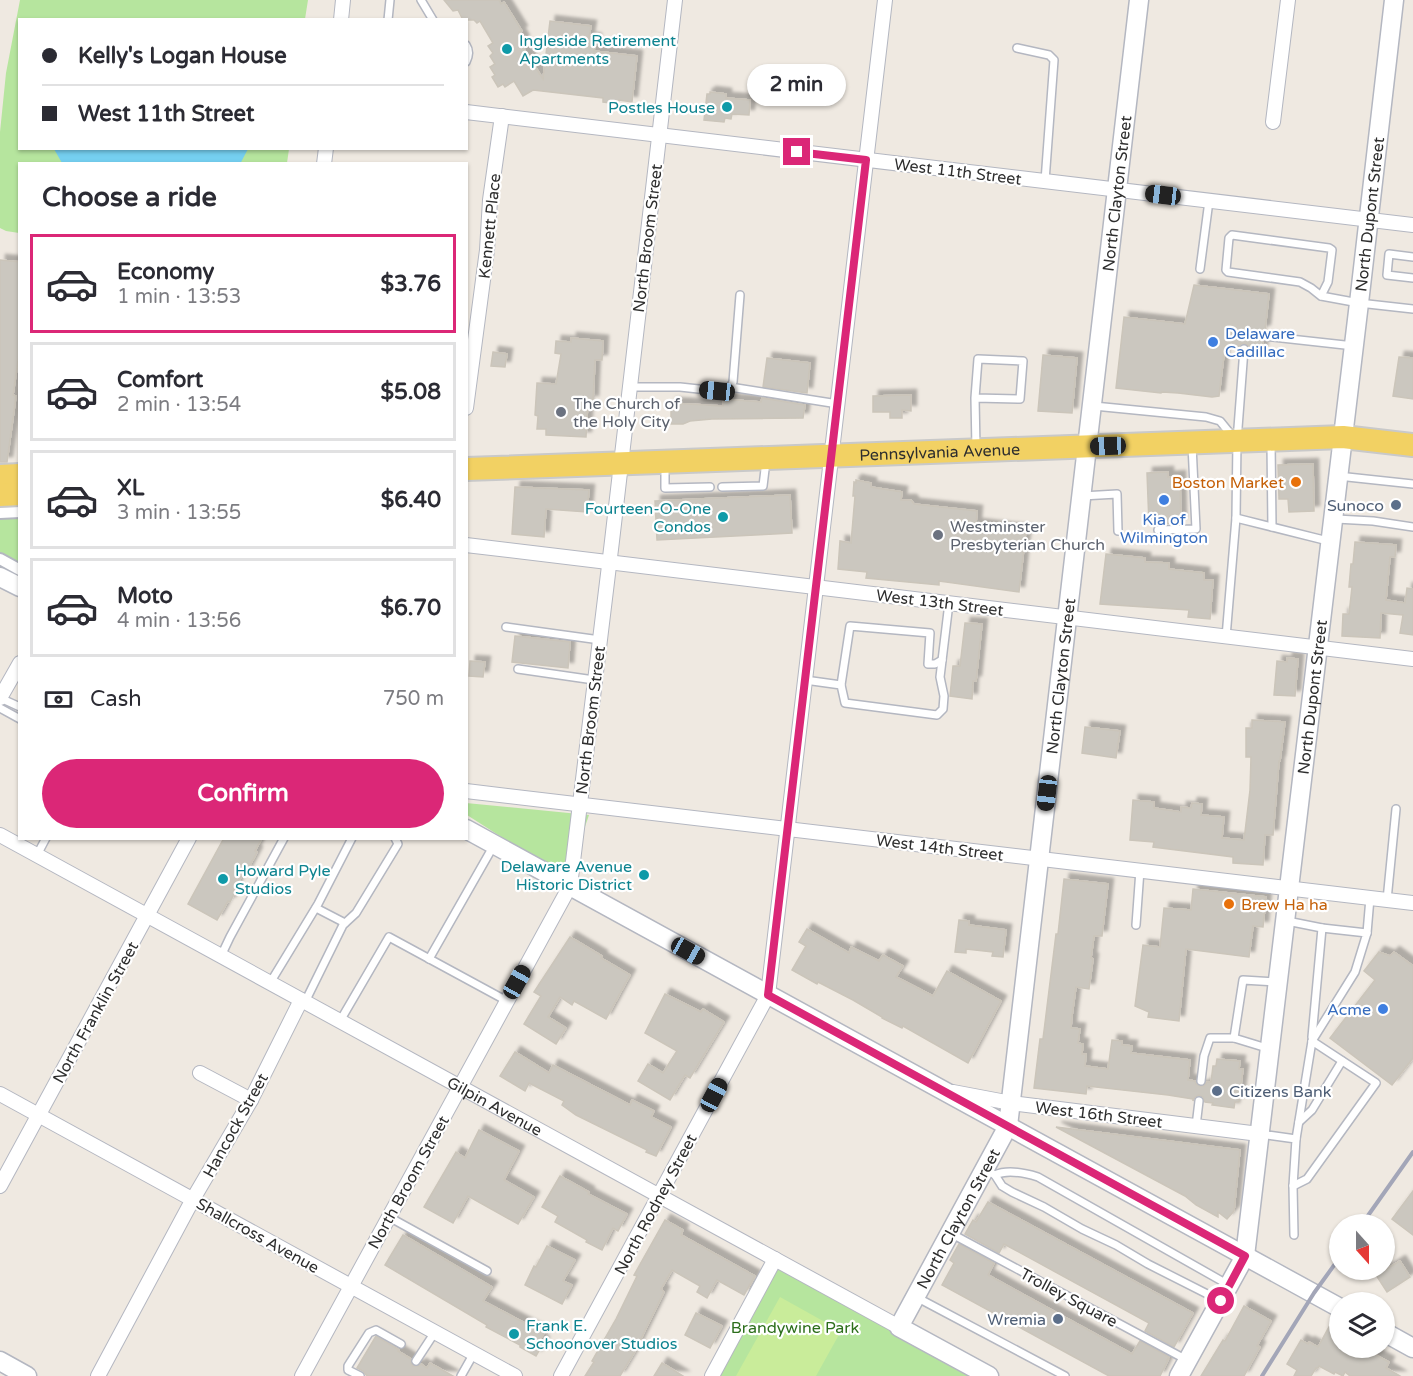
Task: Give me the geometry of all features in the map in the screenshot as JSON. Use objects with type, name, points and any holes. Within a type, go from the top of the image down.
[{"type":"main road","name":"Pennsylvania Avenue","points":[[468,469],[1343,437],[1413,445]]},
{"type":"main road","points":[[0,476],[18,475]]},
{"type":"street","points":[[341,18],[344,0]]},
{"type":"street","name":"North Broom Street","points":[[302,1376],[570,886],[675,0]]},
{"type":"street","name":"North Rodney Street","points":[[561,1376],[768,995],[885,0]]},
{"type":"street","name":"North Clayton Street","points":[[899,1326],[950,1233],[990,1172],[1008,1126],[1139,0]]},
{"type":"street","points":[[1272,122],[1288,0]]},
{"type":"street","name":"North Dupont Street","points":[[1184,1368],[1245,1256],[1394,0]]},
{"type":"street","name":"West 11th Street","points":[[468,112],[1413,225]]},
{"type":"street","name":"Kennett Place","points":[[469,375],[486,250],[489,200],[502,116]]},
{"type":"street","points":[[0,513],[14,505]]},
{"type":"street","name":"West 13th Street","points":[[468,545],[1413,659]]},
{"type":"street","points":[[0,559],[18,569]]},
{"type":"street","points":[[0,577],[18,586]]},
{"type":"street","points":[[0,698],[18,666]]},
{"type":"street","name":"West 14th Street","points":[[468,791],[1413,903]]},
{"type":"street","points":[[468,831],[1329,1302]]},
{"type":"street","name":"Gilpin Avenue","points":[[0,835],[20,842],[37,855],[147,916],[989,1376]]},
{"type":"street","name":"North Franklin Street","points":[[0,1186],[188,840]]},
{"type":"street","name":"Hancock Street","points":[[98,1376],[193,1199],[251,1100],[303,1001]]},
{"type":"street","points":[[200,1073],[251,1100]]},
{"type":"street","name":"West 16th Street","points":[[940,1089],[1011,1102],[1260,1134]]},
{"type":"street","name":"Shallcross Avenue","points":[[0,1094],[515,1376]]},
{"type":"street","points":[[712,1376],[775,1259]]},
{"type":"street","points":[[1395,1338],[1413,1348]]},
{"type":"street","points":[[0,1361],[27,1376]]},
{"type":"lane","points":[[388,18],[390,0]]},
{"type":"lane","points":[[421,0],[432,18]]},
{"type":"lane","points":[[1017,48],[1049,55],[1054,60],[1045,181]]},
{"type":"lane","points":[[1200,269],[1209,201]]},
{"type":"lane","points":[[1321,297],[1328,282],[1332,250],[1329,248],[1232,235],[1229,238],[1226,270],[1228,273],[1299,282],[1311,288],[1321,297],[1413,309]]},
{"type":"lane","points":[[1413,257],[1389,254],[1388,275],[1413,278]]},
{"type":"lane","points":[[730,387],[733,382],[740,295]]},
{"type":"lane","points":[[1264,336],[1354,346]]},
{"type":"lane","points":[[1226,637],[1236,518],[1237,441],[1244,349]]},
{"type":"lane","points":[[975,398],[1020,399],[1023,361],[978,359],[975,398],[976,450]]},
{"type":"lane","points":[[630,387],[680,387],[717,391],[730,387],[838,404]]},
{"type":"lane","points":[[1092,406],[1206,417],[1220,421],[1237,441]]},
{"type":"lane","points":[[1271,440],[1272,527]]},
{"type":"lane","points":[[1158,530],[1196,529],[1192,443]]},
{"type":"lane","points":[[722,487],[763,486],[766,458]]},
{"type":"lane","points":[[665,462],[665,488],[710,487]]},
{"type":"lane","points":[[1338,476],[1413,484]]},
{"type":"lane","points":[[1381,489],[1382,481]]},
{"type":"lane","points":[[1082,496],[1117,495],[1119,531]]},
{"type":"lane","points":[[1236,518],[1330,541]]},
{"type":"lane","points":[[1333,519],[1377,520],[1411,525]]},
{"type":"lane","points":[[942,660],[928,664],[930,633],[850,626],[840,685],[845,703],[937,715],[943,709],[944,696],[940,677],[949,603]]},
{"type":"lane","points":[[506,627],[600,640]]},
{"type":"lane","points":[[518,669],[594,680]]},
{"type":"lane","points":[[805,680],[840,685]]},
{"type":"lane","points":[[0,698],[18,706]]},
{"type":"lane","points":[[0,708],[18,718]]},
{"type":"lane","points":[[1388,900],[1396,809]]},
{"type":"lane","points":[[37,855],[45,840]]},
{"type":"lane","points":[[221,956],[283,840]]},
{"type":"lane","points":[[270,983],[316,908],[351,840]]},
{"type":"lane","points":[[303,1001],[345,923],[356,913],[398,844],[396,840]]},
{"type":"lane","points":[[429,959],[494,845]]},
{"type":"lane","points":[[1136,925],[1140,870]]},
{"type":"lane","points":[[1312,1041],[1355,972],[1367,933],[1370,898]]},
{"type":"lane","points":[[316,908],[345,923]]},
{"type":"lane","points":[[1285,921],[1367,933]]},
{"type":"lane","points":[[1294,1235],[1293,1186],[1296,1139],[1312,1041],[1322,928]]},
{"type":"lane","points":[[340,1021],[389,937],[507,1001]]},
{"type":"lane","points":[[1234,1038],[1243,980],[1277,982]]},
{"type":"lane","points":[[1201,1081],[1204,1056],[1210,1038],[1234,1038],[1270,1049]]},
{"type":"lane","points":[[1293,1186],[1307,1179],[1376,1083],[1312,1041]]},
{"type":"lane","points":[[1299,1122],[1312,1110],[1342,1061]]},
{"type":"lane","points":[[1196,1126],[1199,1101]]},
{"type":"lane","points":[[1260,1134],[1296,1139]]},
{"type":"lane","points":[[990,1172],[1002,1186],[1012,1192],[1116,1245],[1148,1264],[1225,1293]]},
{"type":"lane","points":[[990,1172],[1038,1177],[1086,1203],[1225,1293]]},
{"type":"lane","points":[[389,1217],[487,1271]]},
{"type":"lane","name":"Trolley Square","points":[[950,1233],[1184,1368]]},
{"type":"lane","points":[[915,1296],[1065,1376]]},
{"type":"lane","points":[[360,1376],[348,1370],[348,1366],[369,1333],[376,1330],[401,1344]]},
{"type":"lane","points":[[416,1361],[435,1332]]},
{"type":"lane","points":[[461,1376],[474,1353]]},
{"type":"green space","points":[[20,0],[308,0],[305,18],[18,18],[18,150],[289,150],[287,162],[18,162],[18,233],[0,228],[0,132],[6,73]]},
{"type":"green space","points":[[18,502],[18,576],[0,566],[0,503]]},
{"type":"green space","points":[[468,803],[589,815],[567,879],[468,816]]},
{"type":"green space","name":"Brandywine Park","points":[[775,1259],[989,1376],[712,1376]]},
{"type":"green space","points":[[780,1297],[841,1331],[816,1376],[736,1376]]},
{"type":"water","points":[[55,150],[247,150],[241,162],[61,162]]},
{"type":"building","points":[[444,0],[499,0],[501,4],[504,2],[522,31],[519,32],[524,41],[520,43],[543,79],[550,21],[591,26],[589,38],[596,39],[594,51],[637,56],[632,102],[619,100],[618,104],[603,102],[603,98],[533,90],[523,96],[514,81],[505,87],[503,84],[498,87],[492,77],[495,75],[490,67],[495,64],[490,56],[493,53],[488,46],[493,43],[480,21],[477,23],[468,18],[462,18],[458,10],[453,11]]},
{"type":"building","name":"Postles House","points":[[710,92],[726,94],[726,98],[750,100],[749,115],[732,114],[731,119],[725,118],[724,122],[704,120],[707,94]]},
{"type":"building","points":[[0,260],[18,262],[18,361],[7,462],[0,462]]},
{"type":"building","points":[[1194,285],[1269,294],[1265,330],[1259,335],[1259,339],[1263,342],[1262,351],[1250,349],[1245,344],[1241,344],[1238,348],[1225,346],[1219,396],[1116,388],[1124,317],[1185,324]]},
{"type":"building","points":[[571,338],[603,341],[602,360],[595,360],[593,401],[588,400],[586,437],[546,435],[546,429],[537,429],[538,416],[535,415],[537,383],[556,384],[561,354],[555,353],[556,341],[571,342]]},
{"type":"building","points":[[493,352],[507,354],[505,367],[491,366]]},
{"type":"building","points":[[1043,355],[1077,358],[1072,413],[1038,411]]},
{"type":"building","points":[[1399,357],[1413,358],[1413,399],[1393,396]]},
{"type":"building","points":[[767,358],[810,363],[807,393],[763,387]]},
{"type":"building","points":[[911,395],[911,411],[902,410],[902,418],[890,418],[890,412],[873,412],[873,396]]},
{"type":"building","points":[[762,398],[805,405],[803,418],[712,419],[671,424],[671,403],[723,406],[723,399],[761,402]]},
{"type":"building","name":"Boston Market","points":[[1313,464],[1314,511],[1289,512],[1288,499],[1279,499],[1278,465]]},
{"type":"building","name":"Kia of Wilmington","points":[[1168,472],[1168,477],[1180,476],[1181,523],[1149,524],[1147,473]]},
{"type":"building","name":"Westminster Presbyterian Church","points":[[856,480],[871,483],[871,487],[902,492],[901,500],[911,500],[914,504],[977,511],[976,524],[1026,530],[1019,592],[939,581],[939,585],[866,578],[867,572],[838,569],[840,541],[851,543],[854,482],[856,483]]},
{"type":"building","points":[[515,487],[589,490],[587,512],[546,509],[544,537],[512,534]]},
{"type":"building","name":"Fourteen-O-One Condos","points":[[790,495],[792,533],[657,540],[655,501]]},
{"type":"building","points":[[1355,542],[1396,545],[1395,557],[1390,557],[1386,600],[1405,603],[1407,588],[1413,589],[1413,635],[1400,633],[1403,615],[1381,613],[1380,638],[1342,636],[1343,614],[1349,614],[1352,587],[1349,587]]},
{"type":"building","points":[[1106,554],[1145,558],[1145,562],[1169,563],[1169,569],[1204,573],[1204,580],[1213,580],[1210,619],[1188,617],[1189,610],[1100,604]]},
{"type":"building","points":[[965,623],[982,624],[972,699],[950,696],[953,666],[960,666]]},
{"type":"building","points":[[515,636],[570,642],[568,668],[512,662]]},
{"type":"building","points":[[1287,658],[1298,659],[1295,696],[1274,695],[1277,661],[1287,662]]},
{"type":"building","points":[[470,661],[485,662],[483,677],[469,676]]},
{"type":"building","points":[[1252,720],[1285,722],[1279,761],[1273,835],[1265,835],[1263,865],[1233,863],[1233,857],[1153,847],[1154,842],[1130,840],[1133,800],[1154,802],[1154,808],[1181,812],[1181,807],[1191,808],[1192,803],[1202,804],[1201,815],[1224,817],[1222,838],[1244,840],[1251,757],[1246,757],[1246,728],[1252,728]]},
{"type":"building","points":[[1085,727],[1120,731],[1116,758],[1082,753]]},
{"type":"building","name":"Howard Pyle Studios","points":[[223,840],[261,840],[246,873],[244,872],[230,902],[228,901],[217,920],[188,904]]},
{"type":"building","points":[[1064,879],[1108,884],[1102,936],[1094,936],[1089,989],[1076,987],[1072,1016],[1071,1028],[1080,1029],[1078,1043],[1083,1044],[1082,1054],[1086,1054],[1085,1066],[1108,1069],[1112,1040],[1122,1041],[1122,1045],[1132,1046],[1131,1053],[1190,1060],[1188,1080],[1195,1081],[1200,1086],[1211,1082],[1213,1066],[1216,1066],[1217,1059],[1240,1061],[1239,1069],[1243,1069],[1239,1102],[1235,1102],[1234,1108],[1212,1105],[1213,1103],[1205,1102],[1199,1095],[1193,1101],[1193,1099],[1168,1095],[1087,1086],[1086,1094],[1034,1088],[1040,1039],[1043,1039]]},
{"type":"building","points":[[1193,889],[1266,897],[1263,927],[1253,926],[1249,957],[1186,949],[1179,1021],[1148,1017],[1149,1012],[1135,1006],[1143,945],[1160,947],[1164,908],[1191,910]]},
{"type":"building","points":[[959,920],[969,921],[969,925],[1006,930],[1003,957],[992,956],[993,952],[966,949],[966,953],[955,952]]},
{"type":"building","points":[[807,929],[849,953],[851,947],[879,961],[883,955],[903,966],[896,977],[933,996],[947,971],[1001,1001],[968,1063],[903,1026],[902,1028],[882,1018],[853,1000],[792,970],[806,946],[799,942]]},
{"type":"building","points":[[570,937],[630,975],[606,1019],[574,1001],[572,1005],[560,997],[548,1017],[566,1028],[556,1044],[524,1024],[541,996],[534,992]]},
{"type":"building","name":"Acme","points":[[1379,952],[1390,956],[1394,952],[1413,966],[1413,1058],[1392,1085],[1330,1038],[1375,980],[1364,971]]},
{"type":"building","points":[[665,994],[701,1012],[703,1009],[724,1022],[690,1078],[685,1075],[670,1100],[638,1081],[648,1064],[663,1073],[677,1051],[645,1033]]},
{"type":"building","points":[[515,1052],[549,1073],[553,1065],[630,1105],[632,1100],[654,1111],[651,1117],[671,1127],[656,1156],[576,1115],[562,1105],[564,1101],[529,1083],[525,1091],[500,1076]]},
{"type":"building","points":[[1056,1127],[1240,1150],[1234,1211],[1227,1219],[1218,1212],[1218,1217],[1185,1196]]},
{"type":"building","points":[[479,1130],[519,1151],[504,1180],[534,1197],[518,1224],[468,1196],[453,1223],[424,1207],[456,1152],[465,1158]]},
{"type":"building","points":[[560,1176],[589,1192],[588,1194],[627,1214],[618,1231],[613,1228],[602,1250],[555,1222],[558,1216],[542,1207]]},
{"type":"building","points":[[1413,1191],[1413,1235],[1395,1221],[1395,1215]]},
{"type":"building","points":[[988,1202],[1193,1313],[1174,1347],[1145,1331],[1149,1323],[1004,1244],[999,1253],[965,1234],[973,1220],[976,1222]]},
{"type":"building","points":[[665,1220],[683,1230],[681,1235],[755,1276],[744,1295],[717,1280],[707,1298],[697,1292],[700,1286],[672,1270],[661,1289],[664,1292],[620,1376],[585,1376],[637,1276],[634,1275]]},
{"type":"building","points":[[403,1235],[492,1287],[483,1301],[544,1333],[540,1340],[544,1342],[536,1356],[385,1265]]},
{"type":"building","points":[[959,1244],[994,1263],[988,1275],[1132,1354],[1140,1341],[1169,1357],[1160,1376],[1109,1376],[942,1285],[954,1263],[950,1260]]},
{"type":"building","points":[[547,1246],[575,1260],[563,1281],[572,1285],[562,1304],[525,1285]]},
{"type":"building","points":[[1400,1261],[1410,1277],[1387,1292],[1379,1280],[1395,1280],[1395,1264]]},
{"type":"building","points":[[1244,1306],[1271,1321],[1244,1376],[1201,1376],[1223,1340],[1225,1341]]},
{"type":"building","points":[[696,1313],[722,1326],[710,1348],[685,1335]]},
{"type":"building","points":[[1329,1327],[1329,1358],[1382,1358],[1389,1362],[1386,1368],[1400,1376],[1350,1376],[1345,1372],[1343,1376],[1319,1366],[1311,1376],[1294,1376],[1297,1370],[1287,1364],[1301,1340],[1318,1347]]},
{"type":"building","points":[[376,1336],[411,1359],[413,1366],[421,1364],[427,1368],[430,1363],[453,1376],[367,1376],[357,1368]]},
{"type":"building","points":[[662,1363],[683,1376],[654,1376]]},
{"type":"railway","points":[[1369,1214],[1413,1152]]},
{"type":"railway","points":[[1262,1376],[1329,1272]]},
{"type":"place","name":"Ingleside Retirement Apartments","points":[[507,49]]},
{"type":"place","name":"Postles House","points":[[727,107]]},
{"type":"place","name":"Delaware Cadillac","points":[[1213,342]]},
{"type":"place","name":"The Church of the Holy City","points":[[561,412]]},
{"type":"place","name":"Boston Market","points":[[1296,482]]},
{"type":"place","name":"Kia of Wilmington","points":[[1164,500]]},
{"type":"place","name":"Sunoco","points":[[1396,505]]},
{"type":"place","name":"Fourteen-O-One Condos","points":[[723,517]]},
{"type":"place","name":"Westminster Presbyterian Church","points":[[938,535]]},
{"type":"place","name":"Delaware Avenue Historic District","points":[[644,875]]},
{"type":"place","name":"Howard Pyle Studios","points":[[223,879]]},
{"type":"place","name":"Brew Ha ha","points":[[1229,904]]},
{"type":"place","name":"Acme","points":[[1383,1009]]},
{"type":"place","name":"Citizens Bank","points":[[1217,1091]]},
{"type":"place","name":"Wremia","points":[[1058,1319]]},
{"type":"place","name":"Frank E. Schoonover Studios","points":[[514,1334]]},
{"type":"route","points":[[797,152],[866,160],[768,995],[1245,1256],[1221,1301]]}]
